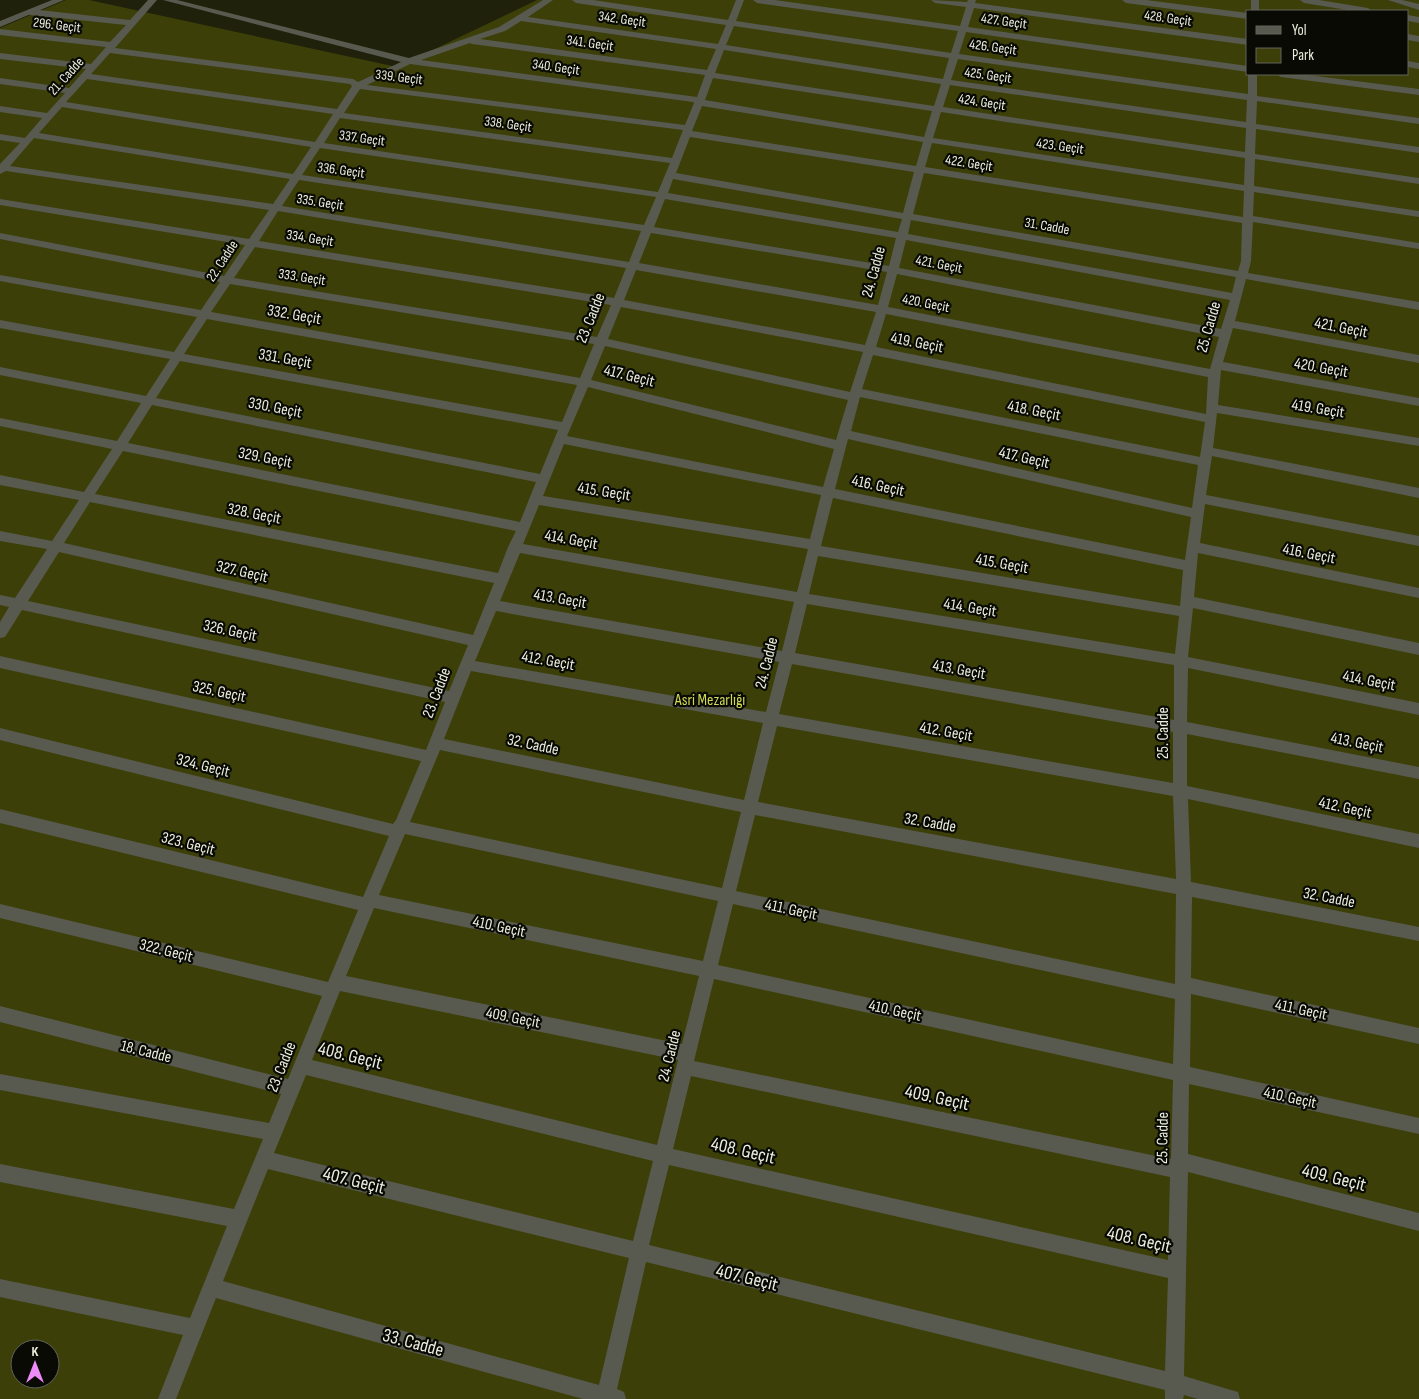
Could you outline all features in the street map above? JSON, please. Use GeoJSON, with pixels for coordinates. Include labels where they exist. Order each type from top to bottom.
{"type":"FeatureCollection","features":[{"type":"Feature","properties":{"kind":"street"},"geometry":{"type":"LineString","coordinates":[[0,24],[60,0]]}},
{"type":"Feature","properties":{"kind":"street","name":"21. Cadde"},"geometry":{"type":"LineString","coordinates":[[1,169],[153,0]]}},
{"type":"Feature","properties":{"kind":"street","name":"340. Geçit"},"geometry":{"type":"LineString","coordinates":[[167,0],[409,61],[699,101]]}},
{"type":"Feature","properties":{"kind":"street","name":"22. Cadde"},"geometry":{"type":"LineString","coordinates":[[0,633],[122,446],[203,316],[357,86],[409,61],[502,29],[549,0]]}},
{"type":"Feature","properties":{"kind":"street","name":"426. Geçit"},"geometry":{"type":"LineString","coordinates":[[576,0],[954,56],[1252,96],[1419,121]]}},
{"type":"Feature","properties":{"kind":"street","name":"23. Cadde"},"geometry":{"type":"LineString","coordinates":[[167,1399],[210,1287],[436,743],[522,527],[670,175],[740,0]]}},
{"type":"Feature","properties":{"kind":"street","name":"427. Geçit"},"geometry":{"type":"LineString","coordinates":[[757,0],[1246,69]]}},
{"type":"Feature","properties":{"kind":"street","name":"428. Geçit"},"geometry":{"type":"LineString","coordinates":[[935,0],[971,3],[1246,42]]}},
{"type":"Feature","properties":{"kind":"street"},"geometry":{"type":"LineString","coordinates":[[1126,0],[1246,16]]}},
{"type":"Feature","properties":{"kind":"street"},"geometry":{"type":"LineString","coordinates":[[1304,0],[1362,10]]}},
{"type":"Feature","properties":{"kind":"street"},"geometry":{"type":"LineString","coordinates":[[1392,0],[1419,7]]}},
{"type":"Feature","properties":{"kind":"street","name":"24. Cadde"},"geometry":{"type":"LineString","coordinates":[[609,1398],[663,1154],[688,1060],[748,807],[828,492],[855,395],[882,310],[928,140],[971,3]]}},
{"type":"Feature","properties":{"kind":"street"},"geometry":{"type":"LineString","coordinates":[[30,12],[131,23]]}},
{"type":"Feature","properties":{"kind":"street","name":"342. Geçit"},"geometry":{"type":"LineString","coordinates":[[520,18],[721,47]]}},
{"type":"Feature","properties":{"kind":"street","name":"296. Geçit"},"geometry":{"type":"LineString","coordinates":[[0,32],[109,48]]}},
{"type":"Feature","properties":{"kind":"street","name":"341. Geçit"},"geometry":{"type":"LineString","coordinates":[[466,40],[710,74]]}},
{"type":"Feature","properties":{"kind":"street","name":"425. Geçit"},"geometry":{"type":"LineString","coordinates":[[721,47],[946,82],[1419,150]]}},
{"type":"Feature","properties":{"kind":"street","name":"339. Geçit"},"geometry":{"type":"LineString","coordinates":[[109,48],[353,82],[357,86],[687,130]]}},
{"type":"Feature","properties":{"kind":"street"},"geometry":{"type":"LineString","coordinates":[[0,56],[92,67]]}},
{"type":"Feature","properties":{"kind":"street","name":"424. Geçit"},"geometry":{"type":"LineString","coordinates":[[710,74],[1419,181]]}},
{"type":"Feature","properties":{"kind":"street","name":"25. Cadde"},"geometry":{"type":"LineString","coordinates":[[1175,1391],[1184,888],[1180,791],[1180,661],[1215,370],[1246,261],[1253,75]]}},
{"type":"Feature","properties":{"kind":"street"},"geometry":{"type":"LineString","coordinates":[[1289,75],[1419,92]]}},
{"type":"Feature","properties":{"kind":"street","name":"338. Geçit"},"geometry":{"type":"LineString","coordinates":[[84,76],[675,161]]}},
{"type":"Feature","properties":{"kind":"street"},"geometry":{"type":"LineString","coordinates":[[0,81],[71,91]]}},
{"type":"Feature","properties":{"kind":"street","name":"423. Geçit"},"geometry":{"type":"LineString","coordinates":[[699,101],[928,140],[1419,214]]}},
{"type":"Feature","properties":{"kind":"street","name":"337. Geçit"},"geometry":{"type":"LineString","coordinates":[[59,104],[317,145],[661,195],[901,236],[1236,297]]}},
{"type":"Feature","properties":{"kind":"street"},"geometry":{"type":"LineString","coordinates":[[0,109],[49,116]]}},
{"type":"Feature","properties":{"kind":"street","name":"422. Geçit"},"geometry":{"type":"LineString","coordinates":[[687,130],[921,169],[1419,246]]}},
{"type":"Feature","properties":{"kind":"street","name":"336. Geçit"},"geometry":{"type":"LineString","coordinates":[[0,137],[30,138],[646,229]]}},
{"type":"Feature","properties":{"kind":"street","name":"335. Geçit"},"geometry":{"type":"LineString","coordinates":[[1,169],[275,208],[631,266]]}},
{"type":"Feature","properties":{"kind":"street","name":"31. Cadde"},"geometry":{"type":"LineString","coordinates":[[670,175],[908,215],[1419,306]]}},
{"type":"Feature","properties":{"kind":"street","name":"334. Geçit"},"geometry":{"type":"LineString","coordinates":[[0,202],[616,302]]}},
{"type":"Feature","properties":{"kind":"street","name":"421. Geçit"},"geometry":{"type":"LineString","coordinates":[[646,229],[1419,359]]}},
{"type":"Feature","properties":{"kind":"street","name":"333. Geçit"},"geometry":{"type":"LineString","coordinates":[[0,236],[228,280],[600,341]]}},
{"type":"Feature","properties":{"kind":"street","name":"420. Geçit"},"geometry":{"type":"LineString","coordinates":[[631,266],[1215,370],[1419,402]]}},
{"type":"Feature","properties":{"kind":"street","name":"332. Geçit"},"geometry":{"type":"LineString","coordinates":[[0,278],[203,316],[583,382]]}},
{"type":"Feature","properties":{"kind":"street","name":"419. Geçit"},"geometry":{"type":"LineString","coordinates":[[616,302],[1211,413],[1419,442]]}},
{"type":"Feature","properties":{"kind":"street","name":"331. Geçit"},"geometry":{"type":"LineString","coordinates":[[0,324],[177,356],[561,433]]}},
{"type":"Feature","properties":{"kind":"street","name":"418. Geçit"},"geometry":{"type":"LineString","coordinates":[[600,341],[855,395],[1419,493]]}},
{"type":"Feature","properties":{"kind":"street","name":"417. Geçit"},"geometry":{"type":"LineString","coordinates":[[583,382],[842,440],[1197,514]]}},
{"type":"Feature","properties":{"kind":"street","name":"329. Geçit"},"geometry":{"type":"LineString","coordinates":[[0,422],[522,527]]}},
{"type":"Feature","properties":{"kind":"street","name":"416. Geçit"},"geometry":{"type":"LineString","coordinates":[[561,433],[828,492],[1190,566]]}},
{"type":"Feature","properties":{"kind":"street","name":"328. Geçit"},"geometry":{"type":"LineString","coordinates":[[0,480],[501,579]]}},
{"type":"Feature","properties":{"kind":"street"},"geometry":{"type":"LineString","coordinates":[[1200,498],[1419,541]]}},
{"type":"Feature","properties":{"kind":"street","name":"415. Geçit"},"geometry":{"type":"LineString","coordinates":[[534,499],[814,548],[1185,607],[1419,649]]}},
{"type":"Feature","properties":{"kind":"street","name":"327. Geçit"},"geometry":{"type":"LineString","coordinates":[[0,536],[55,546],[476,641]]}},
{"type":"Feature","properties":{"kind":"street","name":"414. Geçit"},"geometry":{"type":"LineString","coordinates":[[514,547],[802,598],[1180,661],[1419,709]]}},
{"type":"Feature","properties":{"kind":"street","name":"416. Geçit"},"geometry":{"type":"LineString","coordinates":[[1193,547],[1419,593]]}},
{"type":"Feature","properties":{"kind":"street","name":"326. Geçit"},"geometry":{"type":"LineString","coordinates":[[0,600],[453,698]]}},
{"type":"Feature","properties":{"kind":"street","name":"413. Geçit"},"geometry":{"type":"LineString","coordinates":[[491,604],[1180,727],[1419,772]]}},
{"type":"Feature","properties":{"kind":"street","name":"325. Geçit"},"geometry":{"type":"LineString","coordinates":[[0,662],[430,757]]}},
{"type":"Feature","properties":{"kind":"street","name":"412. Geçit"},"geometry":{"type":"LineString","coordinates":[[466,665],[1180,791],[1419,841]]}},
{"type":"Feature","properties":{"kind":"street","name":"324. Geçit"},"geometry":{"type":"LineString","coordinates":[[0,734],[399,829]]}},
{"type":"Feature","properties":{"kind":"street","name":"32. Cadde"},"geometry":{"type":"LineString","coordinates":[[436,743],[748,807],[1419,934]]}},
{"type":"Feature","properties":{"kind":"street","name":"323. Geçit"},"geometry":{"type":"LineString","coordinates":[[0,816],[369,903]]}},
{"type":"Feature","properties":{"kind":"street","name":"411. Geçit"},"geometry":{"type":"LineString","coordinates":[[399,829],[1419,1036]]}},
{"type":"Feature","properties":{"kind":"street","name":"410. Geçit"},"geometry":{"type":"LineString","coordinates":[[369,903],[708,970],[1419,1126]]}},
{"type":"Feature","properties":{"kind":"street","name":"322. Geçit"},"geometry":{"type":"LineString","coordinates":[[0,911],[334,986]]}},
{"type":"Feature","properties":{"kind":"street","name":"409. Geçit"},"geometry":{"type":"LineString","coordinates":[[334,986],[1180,1165],[1419,1222]]}},
{"type":"Feature","properties":{"kind":"street","name":"18. Cadde"},"geometry":{"type":"LineString","coordinates":[[0,1014],[293,1089]]}},
{"type":"Feature","properties":{"kind":"street","name":"408. Geçit"},"geometry":{"type":"LineString","coordinates":[[302,1066],[663,1154],[1178,1271]]}},
{"type":"Feature","properties":{"kind":"street"},"geometry":{"type":"LineString","coordinates":[[0,1082],[274,1133]]}},
{"type":"Feature","properties":{"kind":"street","name":"407. Geçit"},"geometry":{"type":"LineString","coordinates":[[264,1159],[640,1251],[1175,1391],[1231,1399]]}},
{"type":"Feature","properties":{"kind":"street"},"geometry":{"type":"LineString","coordinates":[[0,1173],[239,1219]]}},
{"type":"Feature","properties":{"kind":"street","name":"33. Cadde"},"geometry":{"type":"LineString","coordinates":[[210,1287],[609,1398]]}},
{"type":"Feature","properties":{"kind":"street"},"geometry":{"type":"LineString","coordinates":[[0,1288],[195,1328]]}},
{"type":"Feature","properties":{"kind":"lane","name":"330. Geçit"},"geometry":{"type":"LineString","coordinates":[[0,371],[150,399],[543,479]]}},
{"type":"Feature","properties":{"kind":"green space","name":"Asri Mezarlığı"},"geometry":{"type":"Polygon","coordinates":[[[66,0],[89,0],[397,67],[537,0],[1419,0],[1419,1399],[0,1399],[0,28],[66,0]]]}}]}
